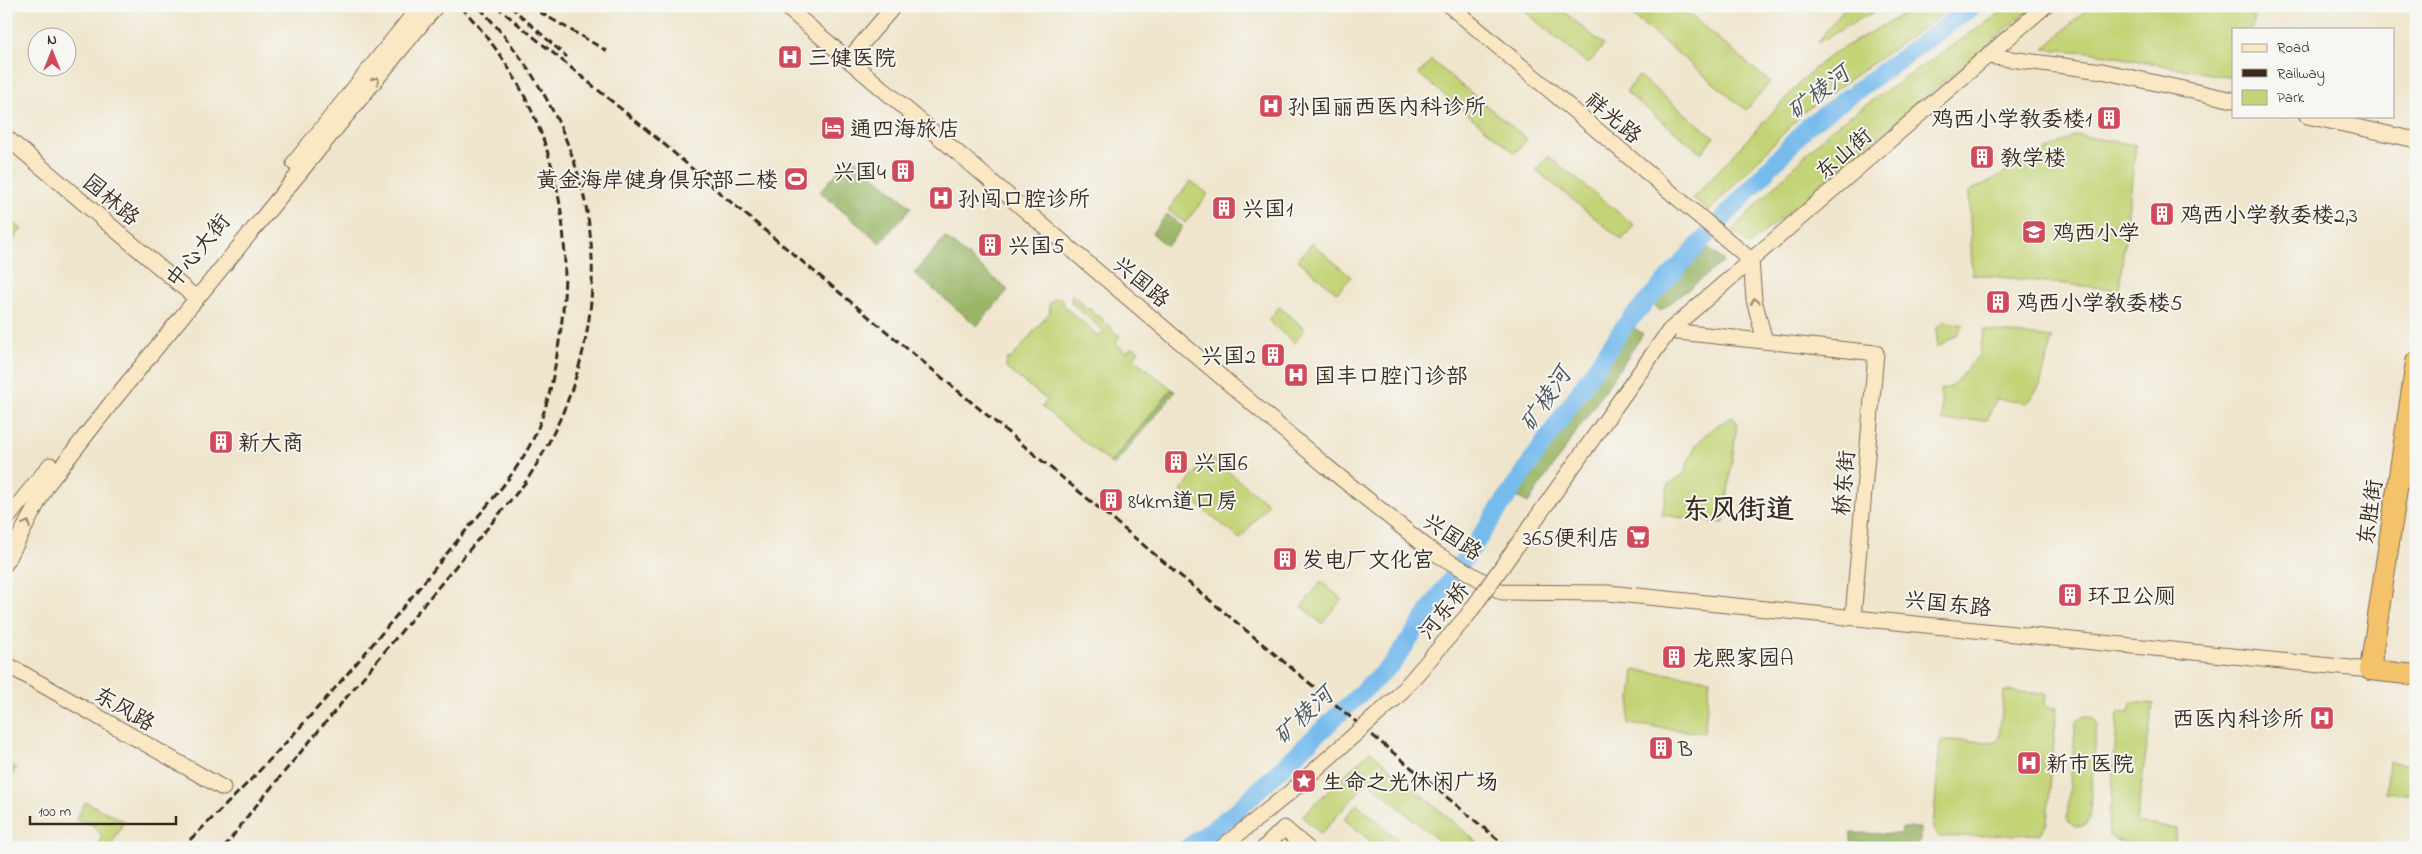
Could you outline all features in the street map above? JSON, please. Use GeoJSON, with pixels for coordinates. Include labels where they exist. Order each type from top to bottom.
{"type":"FeatureCollection","features":[{"type":"Feature","properties":{"kind":"highway","name":"东胜街"},"geometry":{"type":"LineString","coordinates":[[2370,670],[2416,362]]}},
{"type":"Feature","properties":{"kind":"highway","name":"兴国东路"},"geometry":{"type":"LineString","coordinates":[[2370,670],[2416,675]]}},
{"type":"Feature","properties":{"kind":"main road","name":"中心大街"},"geometry":{"type":"LineString","coordinates":[[6,520],[420,6]]}},
{"type":"Feature","properties":{"kind":"main road","name":"中心大街"},"geometry":{"type":"LineString","coordinates":[[6,563],[47,486],[112,402],[436,6]]}},
{"type":"Feature","properties":{"kind":"main road","name":"兴国路"},"geometry":{"type":"LineString","coordinates":[[785,6],[1313,455],[1433,552],[1479,579]]}},
{"type":"Feature","properties":{"kind":"main road"},"geometry":{"type":"LineString","coordinates":[[848,60],[894,6]]}},
{"type":"Feature","properties":{"kind":"main road","name":"祥光路"},"geometry":{"type":"LineString","coordinates":[[1450,6],[1751,260]]}},
{"type":"Feature","properties":{"kind":"main road","name":"东山街"},"geometry":{"type":"LineString","coordinates":[[1669,332],[2045,6]]}},
{"type":"Feature","properties":{"kind":"main road"},"geometry":{"type":"LineString","coordinates":[[1988,56],[2102,71],[2232,100]]}},
{"type":"Feature","properties":{"kind":"main road"},"geometry":{"type":"LineString","coordinates":[[2316,118],[2416,140]]}},
{"type":"Feature","properties":{"kind":"main road","name":"园林路"},"geometry":{"type":"LineString","coordinates":[[6,137],[190,293]]}},
{"type":"Feature","properties":{"kind":"main road"},"geometry":{"type":"LineString","coordinates":[[1669,332],[1765,341],[1754,300],[1751,260]]}},
{"type":"Feature","properties":{"kind":"main road","name":"河东桥"},"geometry":{"type":"LineString","coordinates":[[1221,848],[1289,793],[1396,698],[1460,624],[1669,332]]}},
{"type":"Feature","properties":{"kind":"main road","name":"桥东街"},"geometry":{"type":"LineString","coordinates":[[1765,341],[1876,353],[1853,617]]}},
{"type":"Feature","properties":{"kind":"main road","name":"兴国东路"},"geometry":{"type":"LineString","coordinates":[[1479,579],[1506,593],[1529,591],[1608,593],[2370,670]]}},
{"type":"Feature","properties":{"kind":"main road","name":"东风路"},"geometry":{"type":"LineString","coordinates":[[6,664],[223,788]]}},
{"type":"Feature","properties":{"kind":"main road"},"geometry":{"type":"LineString","coordinates":[[1264,848],[1284,828],[1307,848]]}},
{"type":"Feature","properties":{"kind":"green space"},"geometry":{"type":"Polygon","coordinates":[[[1518,6],[1557,6],[1604,45],[1588,64],[1518,6]]]}},
{"type":"Feature","properties":{"kind":"green space"},"geometry":{"type":"Polygon","coordinates":[[[1633,6],[1679,6],[1770,82],[1746,110],[1628,12],[1633,6]]]}},
{"type":"Feature","properties":{"kind":"green space"},"geometry":{"type":"Polygon","coordinates":[[[1846,6],[1884,6],[1817,43],[1846,6]]]}},
{"type":"Feature","properties":{"kind":"green space"},"geometry":{"type":"Polygon","coordinates":[[[1918,6],[1954,6],[1805,111],[1709,211],[1693,198],[1808,74],[1832,54],[1918,6]]]}},
{"type":"Feature","properties":{"kind":"green space"},"geometry":{"type":"Polygon","coordinates":[[[2010,6],[2034,6],[1749,245],[1732,230],[1831,129],[2010,6]]]}},
{"type":"Feature","properties":{"kind":"green space"},"geometry":{"type":"Polygon","coordinates":[[[2090,6],[2257,6],[2252,28],[2232,28],[2232,78],[2090,52],[2044,49],[2090,6]]]}},
{"type":"Feature","properties":{"kind":"green space"},"geometry":{"type":"Polygon","coordinates":[[[1431,60],[1527,139],[1515,153],[1419,74],[1431,60]]]}},
{"type":"Feature","properties":{"kind":"green space"},"geometry":{"type":"Polygon","coordinates":[[[1639,76],[1714,137],[1701,153],[1626,92],[1639,76]]]}},
{"type":"Feature","properties":{"kind":"green space","name":"鸡西小学"},"geometry":{"type":"Polygon","coordinates":[[[2075,135],[2136,145],[2119,290],[1972,274],[1969,192],[2075,135]]]}},
{"type":"Feature","properties":{"kind":"green space"},"geometry":{"type":"Polygon","coordinates":[[[851,156],[911,207],[880,243],[820,192],[851,156]]]}},
{"type":"Feature","properties":{"kind":"green space"},"geometry":{"type":"Polygon","coordinates":[[[1548,156],[1634,225],[1622,240],[1536,170],[1548,156]]]}},
{"type":"Feature","properties":{"kind":"green space"},"geometry":{"type":"Polygon","coordinates":[[[1191,181],[1208,194],[1185,223],[1168,210],[1191,181]]]}},
{"type":"Feature","properties":{"kind":"green space"},"geometry":{"type":"Polygon","coordinates":[[[1167,214],[1183,227],[1167,246],[1152,233],[1167,214]]]}},
{"type":"Feature","properties":{"kind":"green space"},"geometry":{"type":"Polygon","coordinates":[[[6,217],[22,229],[6,248],[6,217]]]}},
{"type":"Feature","properties":{"kind":"green space"},"geometry":{"type":"Polygon","coordinates":[[[945,237],[1008,290],[977,326],[914,273],[945,237]]]}},
{"type":"Feature","properties":{"kind":"green space"},"geometry":{"type":"Polygon","coordinates":[[[1312,243],[1351,277],[1337,293],[1298,260],[1312,243]]]}},
{"type":"Feature","properties":{"kind":"green space"},"geometry":{"type":"Polygon","coordinates":[[[1708,248],[1724,261],[1660,311],[1654,305],[1708,248]]]}},
{"type":"Feature","properties":{"kind":"green space"},"geometry":{"type":"Polygon","coordinates":[[[1072,295],[1082,302],[1085,309],[1091,309],[1095,315],[1101,317],[1104,324],[1109,325],[1120,336],[1115,343],[1126,352],[1133,347],[1139,351],[1134,357],[1135,360],[1172,389],[1110,463],[1042,407],[1047,400],[1006,368],[1007,359],[1012,358],[1050,312],[1049,304],[1055,298],[1061,298],[1065,307],[1099,337],[1104,331],[1071,302],[1072,295]]]}},
{"type":"Feature","properties":{"kind":"green space"},"geometry":{"type":"Polygon","coordinates":[[[1279,307],[1305,329],[1294,343],[1268,320],[1279,307]]]}},
{"type":"Feature","properties":{"kind":"green space"},"geometry":{"type":"Polygon","coordinates":[[[1944,321],[1963,325],[1957,335],[1937,347],[1937,328],[1944,321]]]}},
{"type":"Feature","properties":{"kind":"green space"},"geometry":{"type":"Polygon","coordinates":[[[1633,327],[1643,334],[1528,503],[1517,497],[1633,327]]]}},
{"type":"Feature","properties":{"kind":"green space"},"geometry":{"type":"Polygon","coordinates":[[[1984,330],[2052,338],[2040,386],[2027,403],[1996,399],[1987,420],[1943,421],[1940,390],[1951,387],[1979,355],[1984,330]]]}},
{"type":"Feature","properties":{"kind":"green space"},"geometry":{"type":"Polygon","coordinates":[[[1172,389],[1175,392],[1113,466],[1110,463],[1172,389]]]}},
{"type":"Feature","properties":{"kind":"green space"},"geometry":{"type":"Polygon","coordinates":[[[1733,417],[1737,423],[1724,523],[1662,515],[1668,485],[1685,473],[1696,446],[1715,427],[1733,417]]]}},
{"type":"Feature","properties":{"kind":"green space"},"geometry":{"type":"Polygon","coordinates":[[[1209,456],[1268,504],[1240,539],[1181,491],[1209,456]]]}},
{"type":"Feature","properties":{"kind":"green space"},"geometry":{"type":"Polygon","coordinates":[[[1321,582],[1342,599],[1322,624],[1302,606],[1321,582]]]}},
{"type":"Feature","properties":{"kind":"green space"},"geometry":{"type":"Polygon","coordinates":[[[1634,670],[1710,679],[1704,733],[1628,724],[1634,670]]]}},
{"type":"Feature","properties":{"kind":"green space"},"geometry":{"type":"Polygon","coordinates":[[[2004,691],[2046,694],[2045,707],[2057,708],[2047,823],[2040,834],[1939,837],[1933,828],[1940,742],[1946,740],[1997,742],[1999,739],[2004,691]]]}},
{"type":"Feature","properties":{"kind":"green space"},"geometry":{"type":"Polygon","coordinates":[[[2131,702],[2153,704],[2136,823],[2177,828],[2172,848],[2129,844],[2108,834],[2118,711],[2129,712],[2131,702]]]}},
{"type":"Feature","properties":{"kind":"green space"},"geometry":{"type":"Polygon","coordinates":[[[2087,716],[2097,723],[2089,819],[2085,825],[2077,826],[2072,824],[2067,818],[2076,722],[2079,718],[2087,716]]]}},
{"type":"Feature","properties":{"kind":"green space"},"geometry":{"type":"Polygon","coordinates":[[[1370,751],[1477,842],[1471,848],[1447,848],[1368,781],[1321,834],[1302,816],[1370,751]]]}},
{"type":"Feature","properties":{"kind":"green space"},"geometry":{"type":"Polygon","coordinates":[[[2389,762],[2416,765],[2416,795],[2386,792],[2389,762]]]}},
{"type":"Feature","properties":{"kind":"green space"},"geometry":{"type":"Polygon","coordinates":[[[6,763],[16,768],[6,786],[6,763]]]}},
{"type":"Feature","properties":{"kind":"green space"},"geometry":{"type":"Polygon","coordinates":[[[85,802],[124,821],[110,848],[99,848],[102,837],[97,829],[85,821],[76,820],[85,802]]]}},
{"type":"Feature","properties":{"kind":"green space"},"geometry":{"type":"Polygon","coordinates":[[[1357,804],[1408,848],[1379,848],[1344,819],[1357,804]]]}},
{"type":"Feature","properties":{"kind":"green space"},"geometry":{"type":"Polygon","coordinates":[[[1902,828],[1920,828],[1920,840],[1914,848],[1869,848],[1869,843],[1850,842],[1851,833],[1901,834],[1902,828]]]}},
{"type":"Feature","properties":{"kind":"waterway","name":"矿棱河"},"geometry":{"type":"LineString","coordinates":[[1187,848],[1233,814],[1394,662],[1625,325],[1808,126],[1973,6]]}},
{"type":"Feature","properties":{"kind":"railway"},"geometry":{"type":"LineString","coordinates":[[181,848],[287,742],[385,629],[505,483],[525,454],[543,415],[555,367],[564,295],[564,249],[560,205],[550,162],[536,120],[516,80],[491,42],[460,6]]}},
{"type":"Feature","properties":{"kind":"railway"},"geometry":{"type":"LineString","coordinates":[[224,848],[250,813],[525,483],[559,422],[581,360],[591,298],[590,236],[578,175],[556,116],[522,60],[478,6]]}},
{"type":"Feature","properties":{"kind":"railway"},"geometry":{"type":"LineString","coordinates":[[496,6],[1508,848]]}},
{"type":"Feature","properties":{"kind":"railway"},"geometry":{"type":"LineString","coordinates":[[510,6],[567,57]]}},
{"type":"Feature","properties":{"kind":"railway"},"geometry":{"type":"LineString","coordinates":[[529,6],[607,51]]}},
{"type":"Feature","properties":{"kind":"railway"},"geometry":{"type":"LineString","coordinates":[[704,171],[727,187]]}},
{"type":"Feature","properties":{"kind":"place","name":"三健医院"},"geometry":{"type":"Point","coordinates":[790,57]}},
{"type":"Feature","properties":{"kind":"place","name":"孙国丽西医内科诊所"},"geometry":{"type":"Point","coordinates":[1271,106]}},
{"type":"Feature","properties":{"kind":"place","name":"鸡西小学教委楼1"},"geometry":{"type":"Point","coordinates":[2109,118]}},
{"type":"Feature","properties":{"kind":"place","name":"通四海旅店"},"geometry":{"type":"Point","coordinates":[833,128]}},
{"type":"Feature","properties":{"kind":"place","name":"教学楼"},"geometry":{"type":"Point","coordinates":[1982,157]}},
{"type":"Feature","properties":{"kind":"place","name":"兴国4"},"geometry":{"type":"Point","coordinates":[903,171]}},
{"type":"Feature","properties":{"kind":"place","name":"黄金海岸健身俱乐部二楼"},"geometry":{"type":"Point","coordinates":[796,179]}},
{"type":"Feature","properties":{"kind":"place","name":"孙闯口腔诊所"},"geometry":{"type":"Point","coordinates":[941,198]}},
{"type":"Feature","properties":{"kind":"place","name":"兴国1"},"geometry":{"type":"Point","coordinates":[1224,208]}},
{"type":"Feature","properties":{"kind":"place","name":"鸡西小学教委楼2,3"},"geometry":{"type":"Point","coordinates":[2162,214]}},
{"type":"Feature","properties":{"kind":"place","name":"鸡西小学"},"geometry":{"type":"Point","coordinates":[2034,232]}},
{"type":"Feature","properties":{"kind":"place","name":"兴国5"},"geometry":{"type":"Point","coordinates":[990,245]}},
{"type":"Feature","properties":{"kind":"place","name":"鸡西小学教委楼5"},"geometry":{"type":"Point","coordinates":[1998,302]}},
{"type":"Feature","properties":{"kind":"place","name":"兴国2"},"geometry":{"type":"Point","coordinates":[1273,355]}},
{"type":"Feature","properties":{"kind":"place","name":"国丰口腔门诊部"},"geometry":{"type":"Point","coordinates":[1296,375]}},
{"type":"Feature","properties":{"kind":"place","name":"新大商"},"geometry":{"type":"Point","coordinates":[221,442]}},
{"type":"Feature","properties":{"kind":"place","name":"兴国6"},"geometry":{"type":"Point","coordinates":[1176,462]}},
{"type":"Feature","properties":{"kind":"place","name":"84km道口房"},"geometry":{"type":"Point","coordinates":[1111,500]}},
{"type":"Feature","properties":{"kind":"place","name":"365便利店"},"geometry":{"type":"Point","coordinates":[1638,537]}},
{"type":"Feature","properties":{"kind":"place","name":"发电厂文化宫"},"geometry":{"type":"Point","coordinates":[1285,559]}},
{"type":"Feature","properties":{"kind":"place","name":"环卫公厕"},"geometry":{"type":"Point","coordinates":[2070,595]}},
{"type":"Feature","properties":{"kind":"place","name":"龙熙家园A"},"geometry":{"type":"Point","coordinates":[1674,657]}},
{"type":"Feature","properties":{"kind":"place","name":"西医内科诊所"},"geometry":{"type":"Point","coordinates":[2322,718]}},
{"type":"Feature","properties":{"kind":"place","name":"B"},"geometry":{"type":"Point","coordinates":[1661,748]}},
{"type":"Feature","properties":{"kind":"place","name":"新市医院"},"geometry":{"type":"Point","coordinates":[2029,763]}},
{"type":"Feature","properties":{"kind":"place","name":"生命之光休闲广场"},"geometry":{"type":"Point","coordinates":[1304,781]}},
{"type":"Feature","properties":{"kind":"district","name":"东风街道"},"geometry":{"type":"Point","coordinates":[1738,508]}}]}
